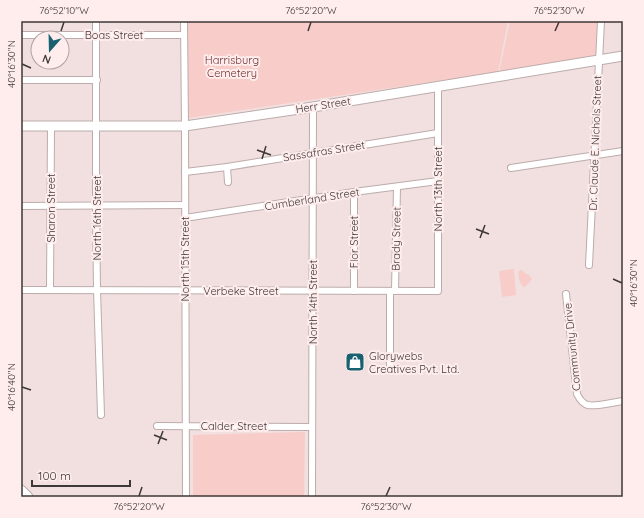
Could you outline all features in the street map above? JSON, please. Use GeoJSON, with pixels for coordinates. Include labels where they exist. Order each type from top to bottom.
{"type":"FeatureCollection","features":[{"type":"Feature","properties":{"kind":"main road","name":"Herr Street"},"geometry":{"type":"LineString","coordinates":[[21,126],[185,126],[313,108],[623,56]]}},
{"type":"Feature","properties":{"kind":"main road"},"geometry":{"type":"LineString","coordinates":[[21,490],[28,497]]}},
{"type":"Feature","properties":{"kind":"street","name":"North 16th Street"},"geometry":{"type":"LineString","coordinates":[[96,21],[97,290],[101,415]]}},
{"type":"Feature","properties":{"kind":"street","name":"North 15th Street"},"geometry":{"type":"LineString","coordinates":[[184,21],[186,497]]}},
{"type":"Feature","properties":{"kind":"street","name":"Dr. Claude E. Nichols Street"},"geometry":{"type":"LineString","coordinates":[[590,265],[601,21]]}},
{"type":"Feature","properties":{"kind":"street","name":"Boas Street"},"geometry":{"type":"LineString","coordinates":[[21,35],[184,35]]}},
{"type":"Feature","properties":{"kind":"street"},"geometry":{"type":"LineString","coordinates":[[21,80],[97,80]]}},
{"type":"Feature","properties":{"kind":"street","name":"North 13th Street"},"geometry":{"type":"LineString","coordinates":[[438,87],[438,291]]}},
{"type":"Feature","properties":{"kind":"street","name":"North 14th Street"},"geometry":{"type":"LineString","coordinates":[[312,497],[313,108]]}},
{"type":"Feature","properties":{"kind":"street","name":"Sharon Street"},"geometry":{"type":"LineString","coordinates":[[50,290],[51,126]]}},
{"type":"Feature","properties":{"kind":"street","name":"Sassafras Street"},"geometry":{"type":"LineString","coordinates":[[185,172],[227,167],[438,133]]}},
{"type":"Feature","properties":{"kind":"street"},"geometry":{"type":"LineString","coordinates":[[511,168],[623,151]]}},
{"type":"Feature","properties":{"kind":"street"},"geometry":{"type":"LineString","coordinates":[[227,167],[228,182]]}},
{"type":"Feature","properties":{"kind":"street","name":"Cumberland Street"},"geometry":{"type":"LineString","coordinates":[[185,218],[354,192],[438,181]]}},
{"type":"Feature","properties":{"kind":"street","name":"Brady Street"},"geometry":{"type":"LineString","coordinates":[[390,371],[397,187]]}},
{"type":"Feature","properties":{"kind":"street","name":"Flor Street"},"geometry":{"type":"LineString","coordinates":[[354,192],[354,291]]}},
{"type":"Feature","properties":{"kind":"street"},"geometry":{"type":"LineString","coordinates":[[21,206],[185,205]]}},
{"type":"Feature","properties":{"kind":"street","name":"Verbeke Street"},"geometry":{"type":"LineString","coordinates":[[21,290],[438,291]]}},
{"type":"Feature","properties":{"kind":"street","name":"Community Drive"},"geometry":{"type":"LineString","coordinates":[[566,294],[577,394],[580,400],[587,405],[599,405],[623,401]]}},
{"type":"Feature","properties":{"kind":"street","name":"Calder Street"},"geometry":{"type":"LineString","coordinates":[[157,426],[312,427]]}},
{"type":"Feature","properties":{"kind":"green space","name":"Harrisburg Cemetery"},"geometry":{"type":"Polygon","coordinates":[[[187,21],[508,21],[498,72],[189,118],[186,47],[187,21]]]}},
{"type":"Feature","properties":{"kind":"green space"},"geometry":{"type":"Polygon","coordinates":[[[510,21],[599,21],[596,55],[499,73],[510,21]]]}},
{"type":"Feature","properties":{"kind":"green space"},"geometry":{"type":"Polygon","coordinates":[[[514,269],[516,295],[502,297],[499,271],[514,269]]]}},
{"type":"Feature","properties":{"kind":"green space"},"geometry":{"type":"Polygon","coordinates":[[[521,270],[532,279],[525,287],[523,287],[520,281],[518,273],[521,270]]]}},
{"type":"Feature","properties":{"kind":"green space"},"geometry":{"type":"Polygon","coordinates":[[[305,432],[304,497],[193,497],[193,435],[305,432]]]}},
{"type":"Feature","properties":{"kind":"place","name":"Glorywebs Creatives Pvt. Ltd."},"geometry":{"type":"Point","coordinates":[355,362]}}]}
